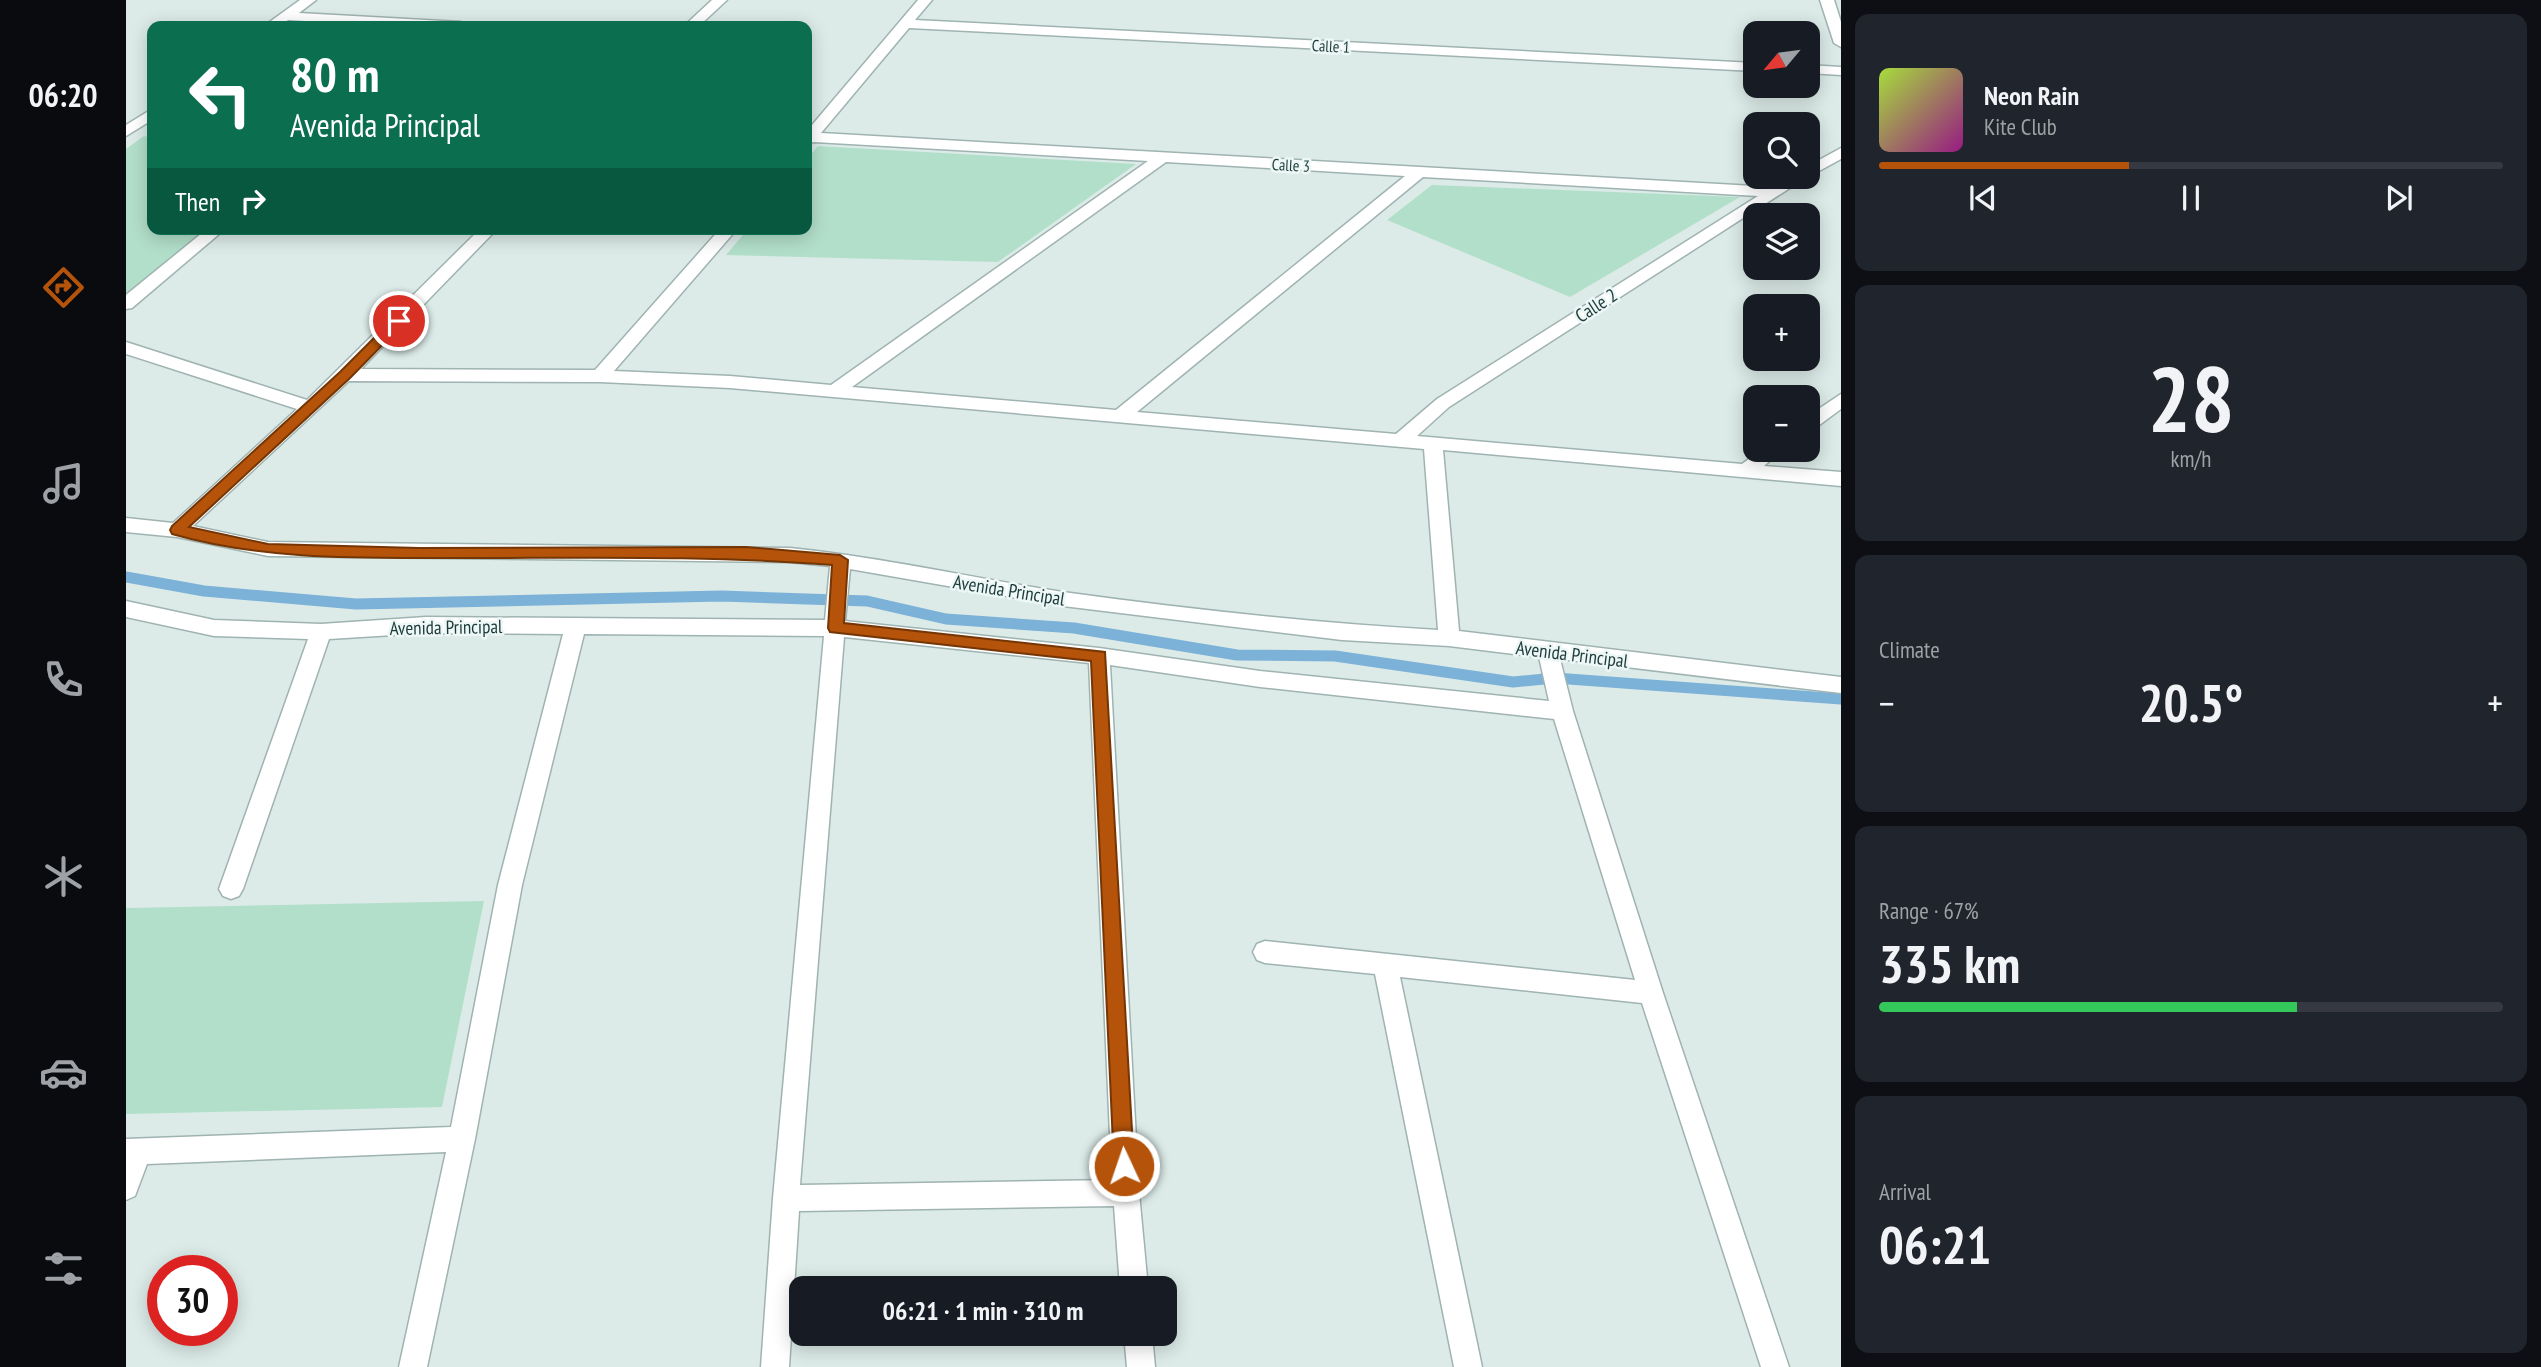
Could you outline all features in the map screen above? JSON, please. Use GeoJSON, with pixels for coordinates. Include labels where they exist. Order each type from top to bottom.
{"type":"FeatureCollection","features":[{"type":"Feature","properties":{"kind":"street"},"geometry":{"type":"LineString","coordinates":[[278,21],[309,0]]}},
{"type":"Feature","properties":{"kind":"street"},"geometry":{"type":"LineString","coordinates":[[697,21],[720,0]]}},
{"type":"Feature","properties":{"kind":"street"},"geometry":{"type":"LineString","coordinates":[[812,134],[925,0]]}},
{"type":"Feature","properties":{"kind":"street"},"geometry":{"type":"LineString","coordinates":[[1827,0],[1841,43]]}},
{"type":"Feature","properties":{"kind":"street"},"geometry":{"type":"LineString","coordinates":[[284,16],[372,21]]}},
{"type":"Feature","properties":{"kind":"street","name":"Calle 1"},"geometry":{"type":"LineString","coordinates":[[906,24],[1743,65]]}},
{"type":"Feature","properties":{"kind":"street"},"geometry":{"type":"LineString","coordinates":[[1820,70],[1841,71]]}},
{"type":"Feature","properties":{"kind":"street"},"geometry":{"type":"LineString","coordinates":[[126,132],[147,117]]}},
{"type":"Feature","properties":{"kind":"street","name":"Calle 3"},"geometry":{"type":"LineString","coordinates":[[812,139],[1772,192]]}},
{"type":"Feature","properties":{"kind":"street"},"geometry":{"type":"LineString","coordinates":[[1820,165],[1841,153]]}},
{"type":"Feature","properties":{"kind":"street"},"geometry":{"type":"LineString","coordinates":[[833,393],[1163,157]]}},
{"type":"Feature","properties":{"kind":"street"},"geometry":{"type":"LineString","coordinates":[[1119,417],[1419,172]]}},
{"type":"Feature","properties":{"kind":"street","name":"Calle 2"},"geometry":{"type":"LineString","coordinates":[[1399,441],[1443,403],[1777,189]]}},
{"type":"Feature","properties":{"kind":"street"},"geometry":{"type":"LineString","coordinates":[[126,304],[210,235]]}},
{"type":"Feature","properties":{"kind":"street"},"geometry":{"type":"LineString","coordinates":[[177,530],[345,375],[483,235]]}},
{"type":"Feature","properties":{"kind":"street"},"geometry":{"type":"LineString","coordinates":[[600,376],[724,235]]}},
{"type":"Feature","properties":{"kind":"street"},"geometry":{"type":"LineString","coordinates":[[126,348],[310,407]]}},
{"type":"Feature","properties":{"kind":"street"},"geometry":{"type":"LineString","coordinates":[[345,375],[600,376],[730,382],[1841,479]]}},
{"type":"Feature","properties":{"kind":"street"},"geometry":{"type":"LineString","coordinates":[[1820,416],[1841,400]]}},
{"type":"Feature","properties":{"kind":"street"},"geometry":{"type":"LineString","coordinates":[[1433,444],[1449,638]]}},
{"type":"Feature","properties":{"kind":"street"},"geometry":{"type":"LineString","coordinates":[[1745,471],[1757,462]]}},
{"type":"Feature","properties":{"kind":"street","name":"Avenida Principal"},"geometry":{"type":"LineString","coordinates":[[126,525],[177,530],[268,549],[419,553],[746,553],[840,560],[1049,597],[1200,616],[1342,632],[1449,638],[1841,685]]}},
{"type":"Feature","properties":{"kind":"street"},"geometry":{"type":"LineString","coordinates":[[775,1367],[786,1198],[840,560]]}},
{"type":"Feature","properties":{"kind":"street","name":"Avenida Principal"},"geometry":{"type":"LineString","coordinates":[[126,609],[214,628],[321,632],[426,625],[575,627],[836,619],[1260,679],[1562,711]]}},
{"type":"Feature","properties":{"kind":"street"},"geometry":{"type":"LineString","coordinates":[[413,1367],[462,1139],[510,885],[575,627]]}},
{"type":"Feature","properties":{"kind":"street"},"geometry":{"type":"LineString","coordinates":[[231,889],[321,632]]}},
{"type":"Feature","properties":{"kind":"street"},"geometry":{"type":"LineString","coordinates":[[1548,651],[1562,711],[1651,993],[1775,1367]]}},
{"type":"Feature","properties":{"kind":"street"},"geometry":{"type":"LineString","coordinates":[[1099,656],[1126,1193],[1133,1276]]}},
{"type":"Feature","properties":{"kind":"street"},"geometry":{"type":"LineString","coordinates":[[1265,952],[1651,993]]}},
{"type":"Feature","properties":{"kind":"street"},"geometry":{"type":"LineString","coordinates":[[1385,965],[1468,1367]]}},
{"type":"Feature","properties":{"kind":"street"},"geometry":{"type":"LineString","coordinates":[[126,1187],[132,1152],[462,1139]]}},
{"type":"Feature","properties":{"kind":"street"},"geometry":{"type":"LineString","coordinates":[[786,1198],[1126,1193]]}},
{"type":"Feature","properties":{"kind":"street"},"geometry":{"type":"LineString","coordinates":[[1139,1346],[1141,1367]]}},
{"type":"Feature","properties":{"kind":"green space"},"geometry":{"type":"Polygon","coordinates":[[[144,136],[147,137],[147,235],[199,235],[126,294],[126,149],[144,136]]]}},
{"type":"Feature","properties":{"kind":"green space"},"geometry":{"type":"Polygon","coordinates":[[[818,146],[1136,164],[998,262],[726,255],[743,235],[812,235],[812,153],[818,146]]]}},
{"type":"Feature","properties":{"kind":"green space"},"geometry":{"type":"Polygon","coordinates":[[[1432,185],[1740,197],[1570,297],[1387,220],[1432,185]]]}},
{"type":"Feature","properties":{"kind":"green space"},"geometry":{"type":"Polygon","coordinates":[[[484,901],[442,1107],[126,1114],[126,908],[484,901]]]}},
{"type":"Feature","properties":{"kind":"waterway"},"geometry":{"type":"LineString","coordinates":[[126,577],[204,591],[356,604],[722,596],[867,601],[946,619],[1074,628],[1237,655],[1335,656],[1513,682],[1555,678],[1841,699]]}},
{"type":"Feature","properties":{"kind":"route"},"geometry":{"type":"LineString","coordinates":[[399,321],[345,375],[177,530],[268,549],[419,553],[746,553],[840,560],[836,628],[1099,656],[1124,1166]]}}]}
